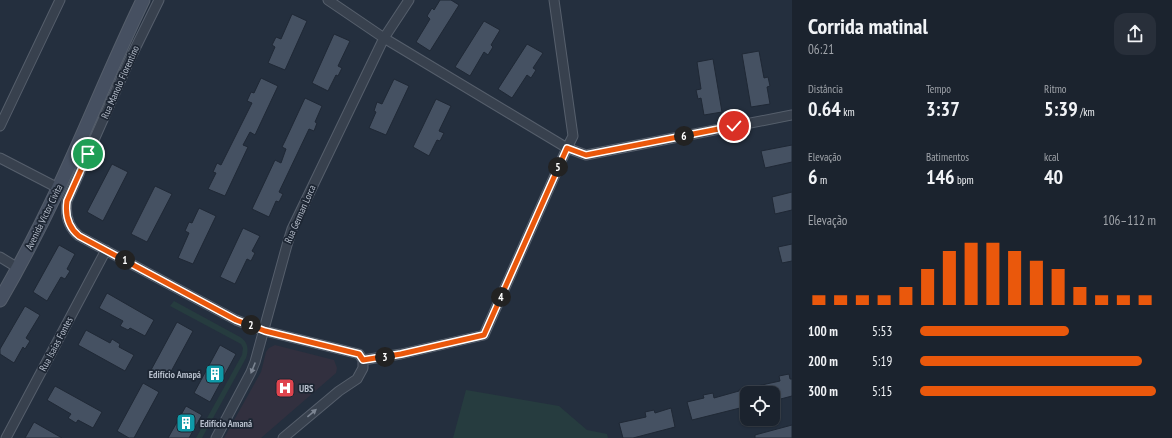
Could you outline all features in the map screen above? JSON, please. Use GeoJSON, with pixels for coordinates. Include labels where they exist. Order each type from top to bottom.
{"type":"FeatureCollection","features":[{"type":"Feature","properties":{"kind":"main road","name":"Avenida Victor Civita"},"geometry":{"type":"LineString","coordinates":[[0,300],[18,268],[58,188],[143,0]]}},
{"type":"Feature","properties":{"kind":"street"},"geometry":{"type":"LineString","coordinates":[[0,126],[60,0]]}},
{"type":"Feature","properties":{"kind":"street","name":"Rua Manolo Florentino"},"geometry":{"type":"LineString","coordinates":[[159,0],[129,61],[67,201],[67,218],[72,230],[79,236],[236,320],[265,331],[359,354],[363,360]]}},
{"type":"Feature","properties":{"kind":"street"},"geometry":{"type":"LineString","coordinates":[[328,0],[384,38],[567,148],[586,155],[792,114]]}},
{"type":"Feature","properties":{"kind":"street","name":"Rua German Lorca"},"geometry":{"type":"LineString","coordinates":[[216,438],[251,372],[265,331],[286,245],[292,230],[384,38],[409,0]]}},
{"type":"Feature","properties":{"kind":"street"},"geometry":{"type":"LineString","coordinates":[[283,438],[338,391],[357,379],[363,368],[363,360],[401,354],[484,335],[573,136],[554,0]]}},
{"type":"Feature","properties":{"kind":"street"},"geometry":{"type":"LineString","coordinates":[[0,158],[58,188]]}},
{"type":"Feature","properties":{"kind":"street","name":"Rua Isaias Fontes"},"geometry":{"type":"LineString","coordinates":[[6,438],[106,250]]}},
{"type":"Feature","properties":{"kind":"street"},"geometry":{"type":"LineString","coordinates":[[0,257],[18,268]]}},
{"type":"Feature","properties":{"kind":"shaded area","name":"UBS"},"geometry":{"type":"Polygon","coordinates":[[[275,345],[334,360],[337,368],[336,373],[261,438],[224,438],[261,372],[266,352],[269,348],[275,345]]]}},
{"type":"Feature","properties":{"kind":"green space"},"geometry":{"type":"Polygon","coordinates":[[[174,301],[240,337],[245,341],[247,346],[246,358],[202,438],[196,438],[242,355],[243,348],[241,344],[170,306],[174,301]]]}},
{"type":"Feature","properties":{"kind":"green space"},"geometry":{"type":"Polygon","coordinates":[[[466,390],[559,406],[587,430],[607,434],[608,438],[453,438],[466,390]]]}},
{"type":"Feature","properties":{"kind":"building"},"geometry":{"type":"Polygon","coordinates":[[[440,0],[451,0],[459,5],[430,51],[416,42],[430,19],[427,16],[432,8],[434,10],[440,0]]]}},
{"type":"Feature","properties":{"kind":"building"},"geometry":{"type":"Polygon","coordinates":[[[292,14],[307,21],[285,70],[268,63],[275,47],[272,45],[276,37],[281,39],[292,14]]]}},
{"type":"Feature","properties":{"kind":"building"},"geometry":{"type":"Polygon","coordinates":[[[484,21],[500,30],[491,45],[493,47],[488,55],[484,52],[470,76],[455,67],[484,21]]]}},
{"type":"Feature","properties":{"kind":"building"},"geometry":{"type":"Polygon","coordinates":[[[334,34],[350,41],[338,66],[342,68],[338,76],[336,75],[328,91],[312,83],[334,34]]]}},
{"type":"Feature","properties":{"kind":"building"},"geometry":{"type":"Polygon","coordinates":[[[527,44],[543,53],[533,68],[536,70],[531,78],[527,75],[512,98],[498,89],[527,44]]]}},
{"type":"Feature","properties":{"kind":"building"},"geometry":{"type":"Polygon","coordinates":[[[759,51],[764,78],[768,77],[770,86],[767,87],[770,104],[751,107],[742,54],[759,51]]]}},
{"type":"Feature","properties":{"kind":"building"},"geometry":{"type":"Polygon","coordinates":[[[713,59],[722,112],[704,115],[701,98],[698,99],[696,90],[701,89],[697,62],[713,59]]]}},
{"type":"Feature","properties":{"kind":"building"},"geometry":{"type":"Polygon","coordinates":[[[261,78],[278,86],[255,135],[250,132],[243,145],[248,147],[225,196],[208,189],[216,173],[213,172],[217,163],[221,165],[252,103],[247,101],[251,92],[254,93],[261,78]]]}},
{"type":"Feature","properties":{"kind":"building"},"geometry":{"type":"Polygon","coordinates":[[[394,79],[409,86],[386,135],[369,128],[376,112],[374,111],[377,102],[382,104],[394,79]]]}},
{"type":"Feature","properties":{"kind":"building"},"geometry":{"type":"Polygon","coordinates":[[[305,98],[322,106],[315,122],[317,123],[314,131],[309,129],[279,192],[283,194],[279,202],[276,201],[269,217],[252,209],[275,160],[281,163],[286,149],[282,147],[305,98]]]}},
{"type":"Feature","properties":{"kind":"building"},"geometry":{"type":"Polygon","coordinates":[[[436,99],[451,106],[439,131],[444,133],[440,141],[437,140],[429,156],[413,147],[436,99]]]}},
{"type":"Feature","properties":{"kind":"building"},"geometry":{"type":"Polygon","coordinates":[[[792,145],[792,162],[765,168],[761,151],[792,145]]]}},
{"type":"Feature","properties":{"kind":"building"},"geometry":{"type":"Polygon","coordinates":[[[112,164],[128,172],[103,221],[87,212],[112,164]]]}},
{"type":"Feature","properties":{"kind":"building"},"geometry":{"type":"Polygon","coordinates":[[[155,186],[172,194],[147,242],[131,234],[155,186]]]}},
{"type":"Feature","properties":{"kind":"building"},"geometry":{"type":"Polygon","coordinates":[[[792,192],[792,210],[775,214],[772,197],[792,192]]]}},
{"type":"Feature","properties":{"kind":"building"},"geometry":{"type":"Polygon","coordinates":[[[199,208],[216,216],[193,264],[178,258],[189,233],[185,231],[189,222],[192,223],[199,208]]]}},
{"type":"Feature","properties":{"kind":"building"},"geometry":{"type":"Polygon","coordinates":[[[243,228],[260,236],[252,251],[255,253],[251,261],[247,259],[235,284],[220,277],[243,228]]]}},
{"type":"Feature","properties":{"kind":"building"},"geometry":{"type":"Polygon","coordinates":[[[792,244],[792,261],[782,263],[778,247],[792,244]]]}},
{"type":"Feature","properties":{"kind":"building"},"geometry":{"type":"Polygon","coordinates":[[[59,245],[75,254],[67,269],[70,271],[65,279],[61,277],[47,301],[33,292],[59,245]]]}},
{"type":"Feature","properties":{"kind":"building"},"geometry":{"type":"Polygon","coordinates":[[[107,293],[154,320],[145,336],[130,328],[128,330],[120,326],[123,321],[99,308],[107,293]]]}},
{"type":"Feature","properties":{"kind":"building"},"geometry":{"type":"Polygon","coordinates":[[[25,306],[40,315],[26,338],[30,341],[25,349],[23,347],[14,363],[0,354],[0,349],[25,306]]]}},
{"type":"Feature","properties":{"kind":"building"},"geometry":{"type":"Polygon","coordinates":[[[177,322],[193,331],[167,379],[151,370],[177,322]]]}},
{"type":"Feature","properties":{"kind":"building"},"geometry":{"type":"Polygon","coordinates":[[[86,330],[110,343],[112,339],[120,344],[119,347],[134,355],[125,371],[78,345],[86,330]]]}},
{"type":"Feature","properties":{"kind":"building","name":"Edifício Amapá"},"geometry":{"type":"Polygon","coordinates":[[[220,345],[236,354],[210,402],[194,393],[220,345]]]}},
{"type":"Feature","properties":{"kind":"building"},"geometry":{"type":"Polygon","coordinates":[[[789,374],[790,379],[792,379],[792,396],[780,399],[780,386],[757,386],[780,381],[779,376],[789,374]]]}},
{"type":"Feature","properties":{"kind":"building"},"geometry":{"type":"Polygon","coordinates":[[[143,383],[159,392],[134,438],[129,438],[117,431],[143,383]]]}},
{"type":"Feature","properties":{"kind":"building"},"geometry":{"type":"Polygon","coordinates":[[[55,386],[102,412],[93,428],[78,420],[76,423],[68,418],[71,414],[47,400],[55,386]]]}},
{"type":"Feature","properties":{"kind":"building"},"geometry":{"type":"Polygon","coordinates":[[[739,390],[740,408],[692,420],[687,402],[704,398],[703,395],[713,393],[714,398],[739,390]]]}},
{"type":"Feature","properties":{"kind":"building","name":"Edifício Amaná"},"geometry":{"type":"Polygon","coordinates":[[[186,406],[202,415],[189,438],[168,438],[186,406]]]}},
{"type":"Feature","properties":{"kind":"building"},"geometry":{"type":"Polygon","coordinates":[[[671,408],[675,427],[633,438],[623,438],[619,423],[646,417],[645,412],[654,410],[655,413],[671,408]]]}},
{"type":"Feature","properties":{"kind":"building"},"geometry":{"type":"Polygon","coordinates":[[[34,422],[62,438],[25,438],[34,422]]]}},
{"type":"Feature","properties":{"kind":"building"},"geometry":{"type":"Polygon","coordinates":[[[792,425],[792,438],[755,438],[755,435],[792,425]]]}},
{"type":"Feature","properties":{"kind":"place","name":"Edifício Amapá"},"geometry":{"type":"Point","coordinates":[215,374]}},
{"type":"Feature","properties":{"kind":"place","name":"UBS"},"geometry":{"type":"Point","coordinates":[285,388]}},
{"type":"Feature","properties":{"kind":"place","name":"Edifício Amaná"},"geometry":{"type":"Point","coordinates":[186,423]}},
{"type":"Feature","properties":{"kind":"route"},"geometry":{"type":"LineString","coordinates":[[88,154],[67,201],[66,207],[69,224],[73,231],[79,236],[236,320],[265,331],[359,354],[363,360],[401,354],[484,335],[567,148],[586,155],[734,126]]}}]}
